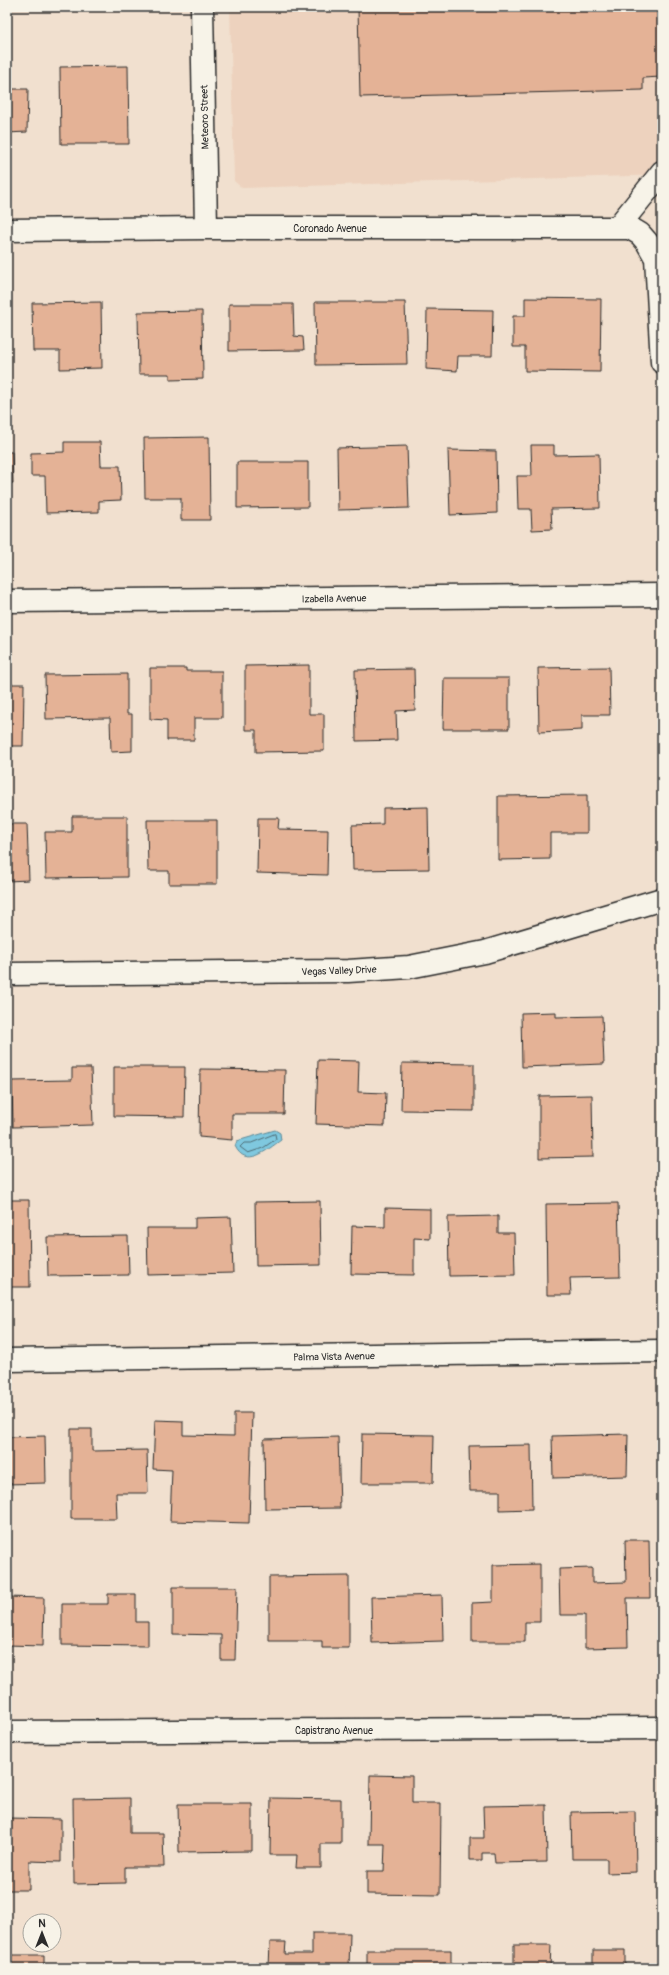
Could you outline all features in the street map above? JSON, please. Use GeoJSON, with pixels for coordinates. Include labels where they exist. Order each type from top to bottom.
{"type":"FeatureCollection","features":[{"type":"Feature","properties":{"kind":"street","name":"Meteoro Street"},"geometry":{"type":"LineString","coordinates":[[202,7],[206,228]]}},
{"type":"Feature","properties":{"kind":"street"},"geometry":{"type":"LineString","coordinates":[[617,228],[662,172]]}},
{"type":"Feature","properties":{"kind":"street","name":"Coronado Avenue"},"geometry":{"type":"LineString","coordinates":[[7,230],[206,228],[630,228],[640,234],[647,242],[656,258],[662,362]]}},
{"type":"Feature","properties":{"kind":"street","name":"Izabella Avenue"},"geometry":{"type":"LineString","coordinates":[[7,601],[662,596]]}},
{"type":"Feature","properties":{"kind":"street","name":"Vegas Valley Drive"},"geometry":{"type":"LineString","coordinates":[[7,974],[348,971],[409,967],[485,952],[662,899]]}},
{"type":"Feature","properties":{"kind":"street","name":"Palma Vista Avenue"},"geometry":{"type":"LineString","coordinates":[[7,1360],[662,1351]]}},
{"type":"Feature","properties":{"kind":"street","name":"Capistrano Avenue"},"geometry":{"type":"LineString","coordinates":[[7,1732],[662,1728]]}},
{"type":"Feature","properties":{"kind":"shaded area"},"geometry":{"type":"Polygon","coordinates":[[[230,7],[662,7],[662,175],[242,188],[234,181],[230,7]]]}},
{"type":"Feature","properties":{"kind":"water"},"geometry":{"type":"Polygon","coordinates":[[[275,1130],[280,1133],[281,1140],[257,1155],[251,1157],[245,1156],[240,1153],[235,1146],[237,1141],[275,1130]]]}},
{"type":"Feature","properties":{"kind":"building"},"geometry":{"type":"Polygon","coordinates":[[[358,7],[660,7],[661,77],[643,78],[643,90],[360,97],[358,7]]]}},
{"type":"Feature","properties":{"kind":"building"},"geometry":{"type":"Polygon","coordinates":[[[128,66],[129,144],[61,144],[60,67],[128,66]]]}},
{"type":"Feature","properties":{"kind":"building"},"geometry":{"type":"Polygon","coordinates":[[[7,89],[28,89],[27,132],[7,133],[7,89]]]}},
{"type":"Feature","properties":{"kind":"building"},"geometry":{"type":"Polygon","coordinates":[[[525,298],[601,299],[600,372],[525,371],[525,347],[513,347],[513,316],[525,316],[525,298]]]}},
{"type":"Feature","properties":{"kind":"building"},"geometry":{"type":"Polygon","coordinates":[[[101,302],[102,368],[60,369],[60,351],[33,351],[32,303],[101,302]]]}},
{"type":"Feature","properties":{"kind":"building"},"geometry":{"type":"Polygon","coordinates":[[[315,302],[405,302],[407,364],[316,365],[315,302]]]}},
{"type":"Feature","properties":{"kind":"building"},"geometry":{"type":"Polygon","coordinates":[[[229,304],[293,304],[294,336],[303,337],[304,350],[229,351],[229,304]]]}},
{"type":"Feature","properties":{"kind":"building"},"geometry":{"type":"Polygon","coordinates":[[[8,307],[8,351],[7,351],[8,307]]]}},
{"type":"Feature","properties":{"kind":"building"},"geometry":{"type":"Polygon","coordinates":[[[427,309],[493,310],[492,356],[458,356],[457,371],[426,369],[427,309]]]}},
{"type":"Feature","properties":{"kind":"building"},"geometry":{"type":"Polygon","coordinates":[[[202,311],[203,379],[170,380],[170,374],[139,374],[138,312],[202,311]]]}},
{"type":"Feature","properties":{"kind":"building"},"geometry":{"type":"Polygon","coordinates":[[[209,437],[210,520],[181,520],[181,498],[145,498],[144,438],[209,437]]]}},
{"type":"Feature","properties":{"kind":"building"},"geometry":{"type":"Polygon","coordinates":[[[64,442],[100,442],[101,466],[120,466],[121,500],[99,501],[99,512],[46,513],[45,476],[31,476],[31,453],[64,452],[64,442]]]}},
{"type":"Feature","properties":{"kind":"building"},"geometry":{"type":"Polygon","coordinates":[[[531,445],[554,445],[554,455],[599,454],[600,508],[551,509],[552,529],[532,530],[531,509],[518,509],[517,476],[532,476],[531,445]]]}},
{"type":"Feature","properties":{"kind":"building"},"geometry":{"type":"Polygon","coordinates":[[[407,446],[409,508],[338,510],[337,448],[407,446]]]}},
{"type":"Feature","properties":{"kind":"building"},"geometry":{"type":"Polygon","coordinates":[[[448,450],[496,451],[497,513],[450,515],[448,450]]]}},
{"type":"Feature","properties":{"kind":"building"},"geometry":{"type":"Polygon","coordinates":[[[7,452],[12,452],[13,483],[7,483],[7,452]]]}},
{"type":"Feature","properties":{"kind":"building"},"geometry":{"type":"Polygon","coordinates":[[[237,462],[308,462],[308,507],[237,508],[237,462]]]}},
{"type":"Feature","properties":{"kind":"building"},"geometry":{"type":"Polygon","coordinates":[[[309,665],[309,714],[324,714],[324,751],[256,752],[256,730],[245,730],[245,666],[309,665]]]}},
{"type":"Feature","properties":{"kind":"building"},"geometry":{"type":"Polygon","coordinates":[[[609,667],[610,715],[582,715],[582,730],[539,732],[538,668],[609,667]]]}},
{"type":"Feature","properties":{"kind":"building"},"geometry":{"type":"Polygon","coordinates":[[[150,668],[186,668],[186,671],[222,671],[222,718],[194,718],[194,740],[167,740],[167,720],[150,719],[150,668]]]}},
{"type":"Feature","properties":{"kind":"building"},"geometry":{"type":"Polygon","coordinates":[[[414,669],[415,710],[396,711],[397,740],[356,741],[355,670],[414,669]]]}},
{"type":"Feature","properties":{"kind":"building"},"geometry":{"type":"Polygon","coordinates":[[[127,674],[127,714],[132,714],[132,751],[111,752],[110,718],[46,719],[45,675],[127,674]]]}},
{"type":"Feature","properties":{"kind":"building"},"geometry":{"type":"Polygon","coordinates":[[[444,678],[509,678],[509,729],[443,729],[444,678]]]}},
{"type":"Feature","properties":{"kind":"building"},"geometry":{"type":"Polygon","coordinates":[[[7,684],[24,684],[23,746],[7,746],[7,684]]]}},
{"type":"Feature","properties":{"kind":"building"},"geometry":{"type":"Polygon","coordinates":[[[587,795],[587,833],[550,833],[550,859],[498,860],[498,796],[587,795]]]}},
{"type":"Feature","properties":{"kind":"building"},"geometry":{"type":"Polygon","coordinates":[[[428,807],[429,869],[353,870],[352,825],[383,824],[383,808],[428,807]]]}},
{"type":"Feature","properties":{"kind":"building"},"geometry":{"type":"Polygon","coordinates":[[[72,816],[127,816],[127,877],[46,878],[45,832],[72,832],[72,816]]]}},
{"type":"Feature","properties":{"kind":"building"},"geometry":{"type":"Polygon","coordinates":[[[258,818],[279,818],[278,829],[328,830],[327,875],[257,873],[258,818]]]}},
{"type":"Feature","properties":{"kind":"building"},"geometry":{"type":"Polygon","coordinates":[[[147,820],[217,820],[217,884],[169,884],[169,871],[148,871],[147,820]]]}},
{"type":"Feature","properties":{"kind":"building"},"geometry":{"type":"Polygon","coordinates":[[[7,824],[27,824],[29,880],[7,881],[7,824]]]}},
{"type":"Feature","properties":{"kind":"building"},"geometry":{"type":"Polygon","coordinates":[[[556,1012],[556,1017],[602,1016],[604,1064],[522,1067],[521,1013],[556,1012]]]}},
{"type":"Feature","properties":{"kind":"building"},"geometry":{"type":"Polygon","coordinates":[[[318,1060],[359,1061],[358,1092],[386,1093],[385,1126],[316,1124],[318,1060]]]}},
{"type":"Feature","properties":{"kind":"building"},"geometry":{"type":"Polygon","coordinates":[[[402,1063],[474,1064],[474,1111],[401,1110],[402,1063]]]}},
{"type":"Feature","properties":{"kind":"building"},"geometry":{"type":"Polygon","coordinates":[[[114,1067],[185,1067],[184,1117],[114,1116],[114,1067]]]}},
{"type":"Feature","properties":{"kind":"building"},"geometry":{"type":"Polygon","coordinates":[[[72,1068],[91,1068],[93,1125],[13,1127],[12,1081],[72,1080],[72,1068]]]}},
{"type":"Feature","properties":{"kind":"building"},"geometry":{"type":"Polygon","coordinates":[[[200,1069],[285,1070],[284,1114],[232,1114],[232,1140],[199,1137],[200,1069]]]}},
{"type":"Feature","properties":{"kind":"building"},"geometry":{"type":"Polygon","coordinates":[[[592,1095],[593,1157],[539,1158],[539,1096],[592,1095]]]}},
{"type":"Feature","properties":{"kind":"building"},"geometry":{"type":"Polygon","coordinates":[[[7,1200],[29,1200],[30,1287],[7,1287],[7,1200]]]}},
{"type":"Feature","properties":{"kind":"building"},"geometry":{"type":"Polygon","coordinates":[[[320,1201],[321,1265],[256,1266],[255,1202],[320,1201]]]}},
{"type":"Feature","properties":{"kind":"building"},"geometry":{"type":"Polygon","coordinates":[[[618,1203],[620,1277],[570,1278],[571,1295],[547,1295],[546,1204],[618,1203]]]}},
{"type":"Feature","properties":{"kind":"building"},"geometry":{"type":"Polygon","coordinates":[[[385,1208],[430,1209],[430,1239],[414,1238],[414,1275],[351,1274],[352,1226],[385,1227],[385,1208]]]}},
{"type":"Feature","properties":{"kind":"building"},"geometry":{"type":"Polygon","coordinates":[[[498,1216],[498,1233],[514,1233],[515,1275],[449,1276],[448,1217],[498,1216]]]}},
{"type":"Feature","properties":{"kind":"building"},"geometry":{"type":"Polygon","coordinates":[[[231,1217],[233,1273],[148,1275],[147,1228],[195,1228],[195,1218],[231,1217]]]}},
{"type":"Feature","properties":{"kind":"building"},"geometry":{"type":"Polygon","coordinates":[[[128,1236],[129,1275],[48,1276],[47,1237],[128,1236]]]}},
{"type":"Feature","properties":{"kind":"building"},"geometry":{"type":"Polygon","coordinates":[[[234,1413],[252,1413],[249,1523],[170,1521],[172,1470],[153,1469],[155,1420],[183,1421],[183,1435],[234,1436],[234,1413]]]}},
{"type":"Feature","properties":{"kind":"building"},"geometry":{"type":"Polygon","coordinates":[[[71,1429],[92,1429],[92,1451],[147,1450],[148,1493],[116,1493],[117,1519],[71,1519],[71,1429]]]}},
{"type":"Feature","properties":{"kind":"building"},"geometry":{"type":"Polygon","coordinates":[[[362,1434],[434,1435],[433,1483],[361,1483],[362,1434]]]}},
{"type":"Feature","properties":{"kind":"building"},"geometry":{"type":"Polygon","coordinates":[[[628,1434],[627,1476],[553,1478],[552,1436],[628,1434]]]}},
{"type":"Feature","properties":{"kind":"building"},"geometry":{"type":"Polygon","coordinates":[[[45,1436],[46,1483],[7,1484],[7,1437],[45,1436]]]}},
{"type":"Feature","properties":{"kind":"building"},"geometry":{"type":"Polygon","coordinates":[[[338,1437],[340,1508],[265,1509],[264,1439],[338,1437]]]}},
{"type":"Feature","properties":{"kind":"building"},"geometry":{"type":"Polygon","coordinates":[[[531,1445],[532,1509],[500,1510],[500,1491],[470,1491],[469,1446],[531,1445]]]}},
{"type":"Feature","properties":{"kind":"building"},"geometry":{"type":"Polygon","coordinates":[[[625,1540],[649,1540],[650,1598],[627,1598],[628,1647],[585,1648],[585,1615],[560,1615],[559,1569],[592,1568],[592,1583],[626,1582],[625,1540]]]}},
{"type":"Feature","properties":{"kind":"building"},"geometry":{"type":"Polygon","coordinates":[[[540,1564],[540,1622],[525,1622],[525,1642],[472,1642],[472,1603],[493,1602],[493,1565],[540,1564]]]}},
{"type":"Feature","properties":{"kind":"building"},"geometry":{"type":"Polygon","coordinates":[[[349,1576],[349,1648],[322,1648],[322,1641],[269,1641],[269,1577],[349,1576]]]}},
{"type":"Feature","properties":{"kind":"building"},"geometry":{"type":"Polygon","coordinates":[[[173,1587],[237,1587],[235,1660],[221,1660],[221,1635],[173,1634],[173,1587]]]}},
{"type":"Feature","properties":{"kind":"building"},"geometry":{"type":"Polygon","coordinates":[[[108,1594],[136,1594],[136,1622],[148,1622],[148,1646],[62,1645],[62,1604],[108,1604],[108,1594]]]}},
{"type":"Feature","properties":{"kind":"building"},"geometry":{"type":"Polygon","coordinates":[[[442,1595],[443,1641],[372,1643],[371,1597],[442,1595]]]}},
{"type":"Feature","properties":{"kind":"building"},"geometry":{"type":"Polygon","coordinates":[[[7,1597],[44,1598],[43,1646],[7,1645],[7,1597]]]}},
{"type":"Feature","properties":{"kind":"building"},"geometry":{"type":"Polygon","coordinates":[[[370,1775],[412,1776],[412,1803],[441,1803],[440,1895],[367,1894],[367,1871],[384,1871],[385,1844],[369,1844],[370,1775]]]}},
{"type":"Feature","properties":{"kind":"building"},"geometry":{"type":"Polygon","coordinates":[[[130,1798],[130,1833],[163,1833],[164,1867],[125,1867],[125,1883],[74,1884],[73,1799],[130,1798]]]}},
{"type":"Feature","properties":{"kind":"building"},"geometry":{"type":"Polygon","coordinates":[[[271,1798],[341,1799],[341,1844],[321,1844],[321,1868],[296,1868],[297,1855],[270,1855],[271,1798]]]}},
{"type":"Feature","properties":{"kind":"building"},"geometry":{"type":"Polygon","coordinates":[[[178,1804],[252,1804],[252,1851],[179,1852],[178,1804]]]}},
{"type":"Feature","properties":{"kind":"building"},"geometry":{"type":"Polygon","coordinates":[[[546,1805],[547,1862],[495,1863],[494,1853],[482,1853],[482,1860],[470,1860],[470,1838],[484,1838],[483,1806],[546,1805]]]}},
{"type":"Feature","properties":{"kind":"building"},"geometry":{"type":"Polygon","coordinates":[[[635,1811],[636,1872],[607,1873],[607,1859],[572,1859],[571,1812],[635,1811]]]}},
{"type":"Feature","properties":{"kind":"building"},"geometry":{"type":"Polygon","coordinates":[[[7,1818],[61,1819],[61,1862],[29,1861],[29,1890],[7,1890],[7,1818]]]}},
{"type":"Feature","properties":{"kind":"building"},"geometry":{"type":"Polygon","coordinates":[[[312,1933],[350,1933],[349,1968],[269,1968],[270,1942],[286,1942],[285,1954],[312,1954],[312,1933]]]}},
{"type":"Feature","properties":{"kind":"building"},"geometry":{"type":"Polygon","coordinates":[[[514,1945],[551,1945],[550,1968],[478,1968],[478,1964],[514,1964],[514,1945]]]}},
{"type":"Feature","properties":{"kind":"building"},"geometry":{"type":"Polygon","coordinates":[[[367,1950],[451,1950],[451,1968],[367,1968],[367,1950]]]}},
{"type":"Feature","properties":{"kind":"building"},"geometry":{"type":"Polygon","coordinates":[[[593,1950],[625,1950],[625,1968],[593,1968],[593,1950]]]}},
{"type":"Feature","properties":{"kind":"building"},"geometry":{"type":"Polygon","coordinates":[[[7,1955],[44,1955],[44,1968],[7,1968],[7,1955]]]}},
{"type":"Feature","properties":{"kind":"building"},"geometry":{"type":"Polygon","coordinates":[[[144,1966],[144,1968],[75,1967],[144,1966]]]}}]}
